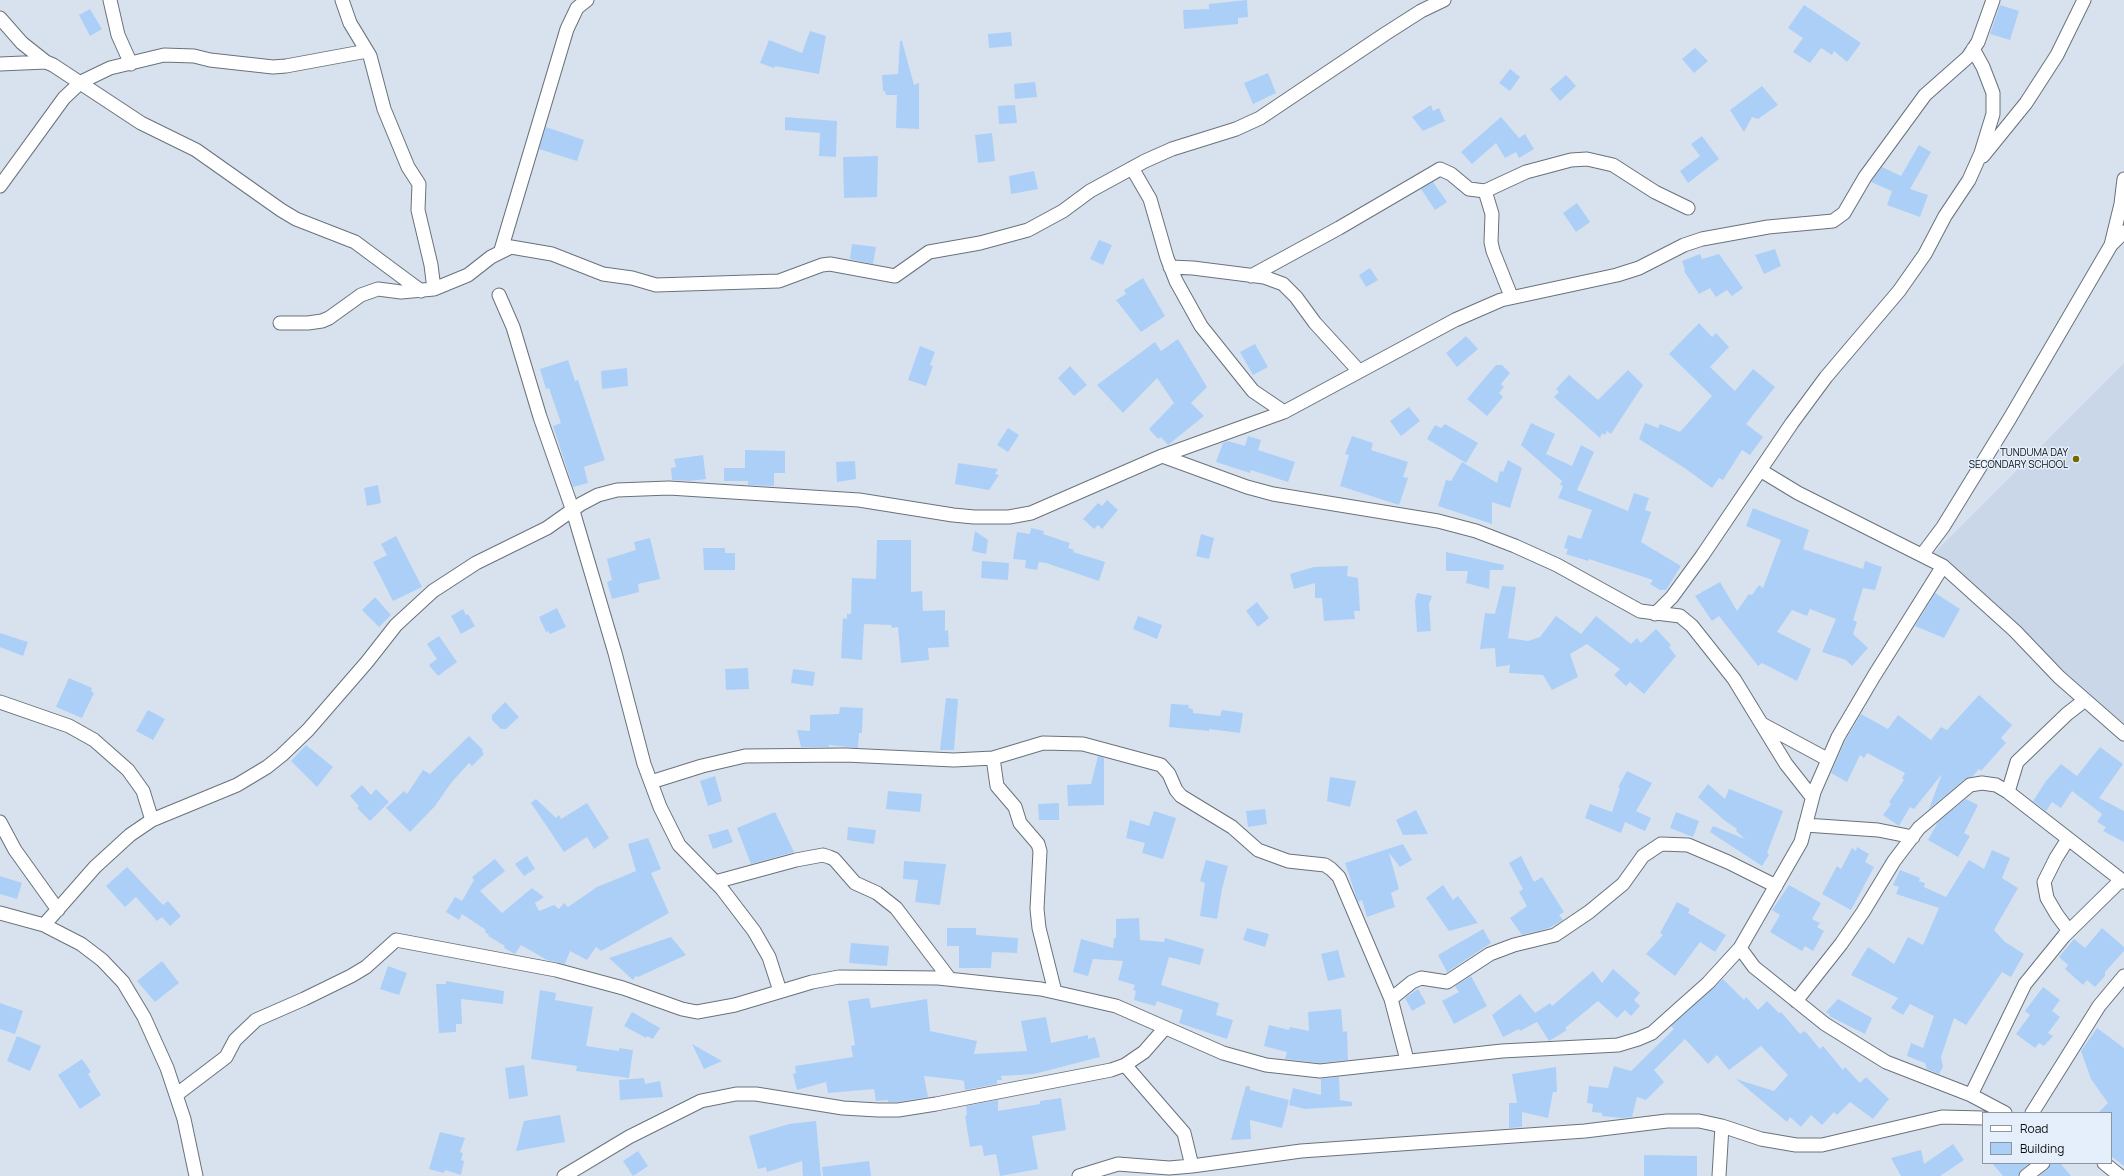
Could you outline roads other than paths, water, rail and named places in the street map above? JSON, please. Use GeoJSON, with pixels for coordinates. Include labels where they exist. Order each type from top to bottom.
{"type":"FeatureCollection","features":[{"type":"Feature","properties":{"kind":"street"},"geometry":{"type":"LineString","coordinates":[[110,0],[118,35],[131,64]]}},
{"type":"Feature","properties":{"kind":"street"},"geometry":{"type":"LineString","coordinates":[[342,0],[350,22],[374,65],[384,110],[408,167],[419,184],[418,210],[430,259],[434,289]]}},
{"type":"Feature","properties":{"kind":"street"},"geometry":{"type":"LineString","coordinates":[[501,250],[567,29],[577,8],[587,0]]}},
{"type":"Feature","properties":{"kind":"street"},"geometry":{"type":"LineString","coordinates":[[280,323],[308,323],[322,321],[329,318],[361,295],[378,289],[401,292],[434,289],[468,275],[501,250],[511,246],[552,254],[604,274],[632,278],[656,285],[779,281],[830,264],[895,276],[929,252],[1008,237],[1039,225],[1090,191],[1132,168],[1172,149],[1236,129],[1260,118],[1385,34],[1421,11],[1444,0]]}},
{"type":"Feature","properties":{"kind":"street"},"geometry":{"type":"LineString","coordinates":[[44,925],[95,866],[114,848],[152,820],[231,788],[266,767],[308,730],[367,662],[396,625],[414,607],[449,580],[476,563],[547,528],[581,504],[598,495],[617,490],[669,488],[859,500],[953,515],[1008,517],[1031,513],[1162,456],[1284,412],[1322,393],[1455,320],[1486,305],[1511,296],[1584,284],[1617,276],[1639,268],[1684,245],[1702,239],[1768,227],[1833,221],[1847,208],[1865,177],[1925,95],[1954,71],[1973,49],[1978,42],[1993,0]]}},
{"type":"Feature","properties":{"kind":"street"},"geometry":{"type":"LineString","coordinates":[[1976,165],[2026,103],[2057,55],[2084,0]]}},
{"type":"Feature","properties":{"kind":"street"},"geometry":{"type":"LineString","coordinates":[[0,18],[22,43],[46,62],[81,82],[142,123],[196,150],[296,219],[360,245],[421,291]]}},
{"type":"Feature","properties":{"kind":"street"},"geometry":{"type":"LineString","coordinates":[[1655,614],[1672,597],[1698,562],[1760,470],[1826,378],[1865,333],[1912,272],[1925,254],[1945,216],[1969,180],[1976,165],[1993,114],[1993,93],[1983,67],[1973,49]]}},
{"type":"Feature","properties":{"kind":"street"},"geometry":{"type":"LineString","coordinates":[[0,186],[51,114],[81,82],[110,68],[174,54],[273,67],[367,51]]}},
{"type":"Feature","properties":{"kind":"street"},"geometry":{"type":"LineString","coordinates":[[0,64],[46,62]]}},
{"type":"Feature","properties":{"kind":"street"},"geometry":{"type":"LineString","coordinates":[[1251,276],[1340,228],[1440,169],[1451,174],[1469,189],[1485,191],[1526,172],[1571,160],[1587,159],[1613,165],[1655,192],[1688,208]]}},
{"type":"Feature","properties":{"kind":"street"},"geometry":{"type":"LineString","coordinates":[[1132,168],[1150,199],[1170,267],[1201,326],[1253,391],[1284,412]]}},
{"type":"Feature","properties":{"kind":"street"},"geometry":{"type":"LineString","coordinates":[[2111,245],[2121,204],[2124,179]]}},
{"type":"Feature","properties":{"kind":"street"},"geometry":{"type":"LineString","coordinates":[[1485,191],[1492,214],[1491,242],[1493,251],[1511,296]]}},
{"type":"Feature","properties":{"kind":"street"},"geometry":{"type":"LineString","coordinates":[[1922,555],[1943,527],[2010,418],[2111,245],[2124,232]]}},
{"type":"Feature","properties":{"kind":"street"},"geometry":{"type":"LineString","coordinates":[[1170,267],[1193,268],[1273,279],[1290,290],[1319,328],[1358,372]]}},
{"type":"Feature","properties":{"kind":"street"},"geometry":{"type":"LineString","coordinates":[[499,295],[513,327],[542,424],[573,511],[651,782],[668,826],[680,845],[715,882],[754,931],[769,957],[780,991]]}},
{"type":"Feature","properties":{"kind":"street"},"geometry":{"type":"LineString","coordinates":[[1162,456],[1243,486],[1273,494],[1438,520],[1476,531],[1515,546],[1557,565],[1640,611],[1680,616],[1692,626],[1734,679],[1786,764],[1812,797]]}},
{"type":"Feature","properties":{"kind":"street"},"geometry":{"type":"LineString","coordinates":[[1760,470],[1798,493],[1942,566],[2015,631],[2034,653],[2124,734]]}},
{"type":"Feature","properties":{"kind":"street"},"geometry":{"type":"LineString","coordinates":[[176,1095],[226,1058],[236,1040],[256,1020],[351,976],[366,967],[396,940],[556,970],[623,988],[675,1007],[697,1012],[735,1005],[812,982],[839,977],[884,976],[949,978],[1055,992],[1116,1006],[1223,1053],[1266,1065],[1290,1069],[1320,1071],[1347,1069],[1407,1060],[1502,1051],[1618,1045],[1638,1039],[1652,1032],[1682,1007],[1740,948],[1801,842],[1812,797],[1827,759],[1874,676],[1942,566]]}},
{"type":"Feature","properties":{"kind":"street"},"geometry":{"type":"LineString","coordinates":[[2008,792],[2018,762],[2021,758],[2067,714],[2085,700]]}},
{"type":"Feature","properties":{"kind":"street"},"geometry":{"type":"LineString","coordinates":[[0,702],[69,726],[94,740],[113,755],[142,791],[152,820]]}},
{"type":"Feature","properties":{"kind":"street"},"geometry":{"type":"LineString","coordinates":[[1760,723],[1827,759]]}},
{"type":"Feature","properties":{"kind":"street"},"geometry":{"type":"LineString","coordinates":[[651,782],[702,766],[745,756],[844,755],[954,760],[993,758],[1043,743],[1089,746],[1161,765],[1169,774],[1176,790],[1181,796],[1232,827],[1258,850],[1288,861],[1320,864],[1331,869],[1345,890],[1391,999],[1404,1041],[1407,1060]]}},
{"type":"Feature","properties":{"kind":"street"},"geometry":{"type":"LineString","coordinates":[[993,758],[997,786],[1015,807],[1020,823],[1038,844],[1040,863],[1037,910],[1039,928],[1055,992]]}},
{"type":"Feature","properties":{"kind":"street"},"geometry":{"type":"LineString","coordinates":[[1796,1001],[1863,912],[1894,861],[1919,828],[1970,785],[1982,783],[1996,785],[2008,792],[2068,840],[2123,881],[2069,931],[2025,984],[1971,1095]]}},
{"type":"Feature","properties":{"kind":"street"},"geometry":{"type":"LineString","coordinates":[[0,822],[15,850],[58,910]]}},
{"type":"Feature","properties":{"kind":"street"},"geometry":{"type":"LineString","coordinates":[[1805,825],[1878,830],[1913,837]]}},
{"type":"Feature","properties":{"kind":"street"},"geometry":{"type":"LineString","coordinates":[[2068,840],[2056,858],[2044,882],[2047,898],[2069,931]]}},
{"type":"Feature","properties":{"kind":"street"},"geometry":{"type":"LineString","coordinates":[[1391,999],[1412,982],[1421,978],[1447,982],[1490,954],[1514,945],[1555,935],[1589,912],[1623,884],[1643,856],[1661,844],[1688,845],[1728,862],[1776,886]]}},
{"type":"Feature","properties":{"kind":"street"},"geometry":{"type":"LineString","coordinates":[[715,882],[796,860],[823,856],[834,859],[855,883],[877,893],[896,908],[949,978]]}},
{"type":"Feature","properties":{"kind":"street"},"geometry":{"type":"LineString","coordinates":[[0,913],[44,925],[81,944],[102,960],[123,982],[144,1017],[167,1068],[184,1119],[196,1176]]}},
{"type":"Feature","properties":{"kind":"street"},"geometry":{"type":"LineString","coordinates":[[1740,948],[1754,967],[1825,1024],[1886,1062],[1971,1095],[2003,1112]]}},
{"type":"Feature","properties":{"kind":"street"},"geometry":{"type":"LineString","coordinates":[[2033,1112],[2099,1006],[2124,976]]}},
{"type":"Feature","properties":{"kind":"street"},"geometry":{"type":"LineString","coordinates":[[564,1176],[668,1116],[701,1100],[736,1094],[756,1094],[843,1108],[898,1110],[1040,1085],[1111,1070],[1125,1065],[1144,1052],[1165,1028]]}},
{"type":"Feature","properties":{"kind":"street"},"geometry":{"type":"LineString","coordinates":[[1125,1065],[1184,1133],[1192,1166]]}},
{"type":"Feature","properties":{"kind":"street"},"geometry":{"type":"LineString","coordinates":[[1079,1176],[1118,1164],[1170,1172],[1192,1166],[1300,1151],[1586,1131],[1667,1121],[1698,1121],[1722,1126],[1761,1139],[1796,1145],[1822,1145],[1942,1118],[1982,1118]]}},
{"type":"Feature","properties":{"kind":"street"},"geometry":{"type":"LineString","coordinates":[[1719,1176],[1722,1126]]}},
{"type":"Feature","properties":{"kind":"street"},"geometry":{"type":"LineString","coordinates":[[2026,1176],[2042,1164]]}},
{"type":"Feature","properties":{"kind":"street"},"geometry":{"type":"LineString","coordinates":[[2105,1164],[2120,1176]]}},
{"type":"Feature","properties":{"kind":"place","name":"TUNDUMA DAY SECONDARY SCHOOL"},"geometry":{"type":"Point","coordinates":[2076,459]}}]}
